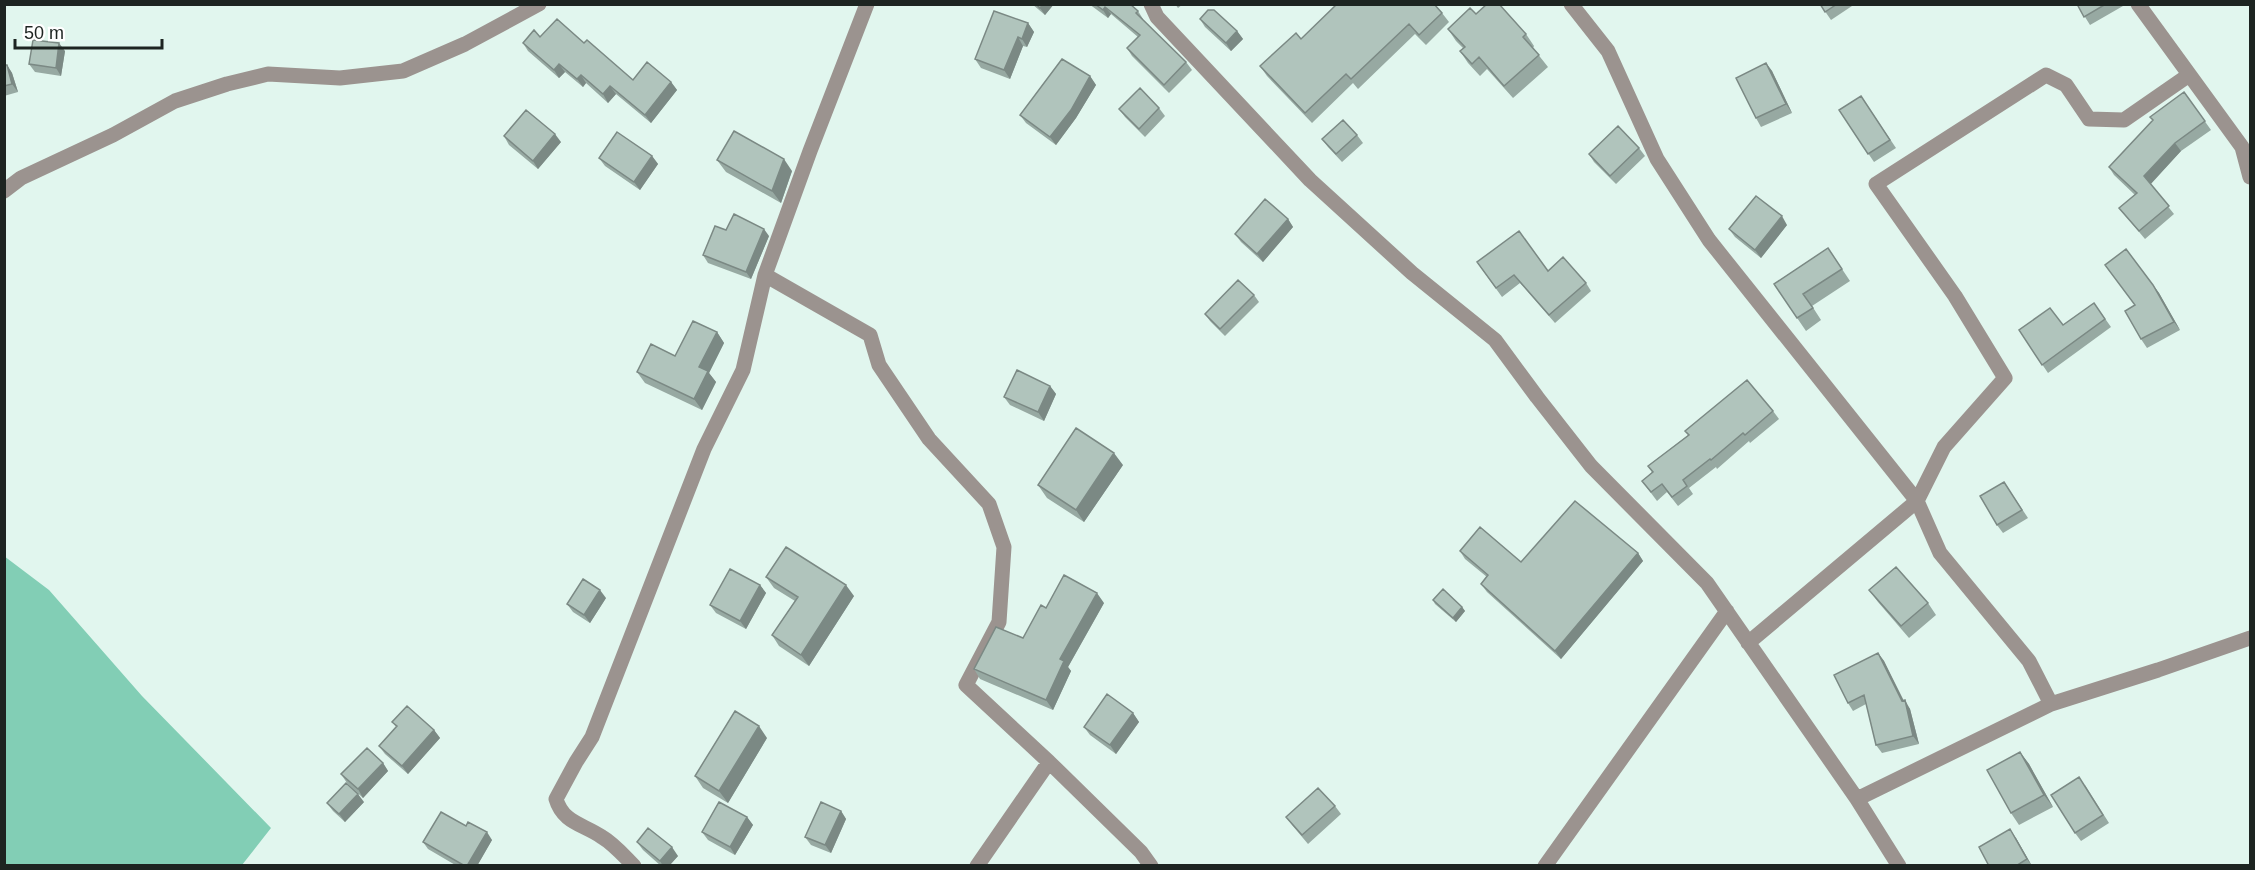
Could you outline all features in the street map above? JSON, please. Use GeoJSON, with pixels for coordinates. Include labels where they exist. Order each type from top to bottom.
{"type":"FeatureCollection","features":[{"type":"Feature","properties":{"kind":"street"},"geometry":{"type":"LineString","coordinates":[[4,191],[21,178],[113,135],[175,101],[227,84],[268,75],[340,78],[403,71],[465,44],[539,4]]}},
{"type":"Feature","properties":{"kind":"street"},"geometry":{"type":"LineString","coordinates":[[634,866],[603,837],[564,816],[556,800],[592,737],[704,449],[743,370],[765,275],[867,4]]}},
{"type":"Feature","properties":{"kind":"street"},"geometry":{"type":"LineString","coordinates":[[1151,4],[1157,17],[1310,180],[1412,273],[1495,340],[1591,466],[1707,584],[1857,799],[1899,866]]}},
{"type":"Feature","properties":{"kind":"street"},"geometry":{"type":"LineString","coordinates":[[1571,4],[1608,51],[1657,159],[1709,240],[1917,501],[1940,553],[2029,661],[2051,704]]}},
{"type":"Feature","properties":{"kind":"street"},"geometry":{"type":"LineString","coordinates":[[2138,4],[2242,147],[2250,177]]}},
{"type":"Feature","properties":{"kind":"street"},"geometry":{"type":"LineString","coordinates":[[1748,643],[1917,501],[1944,447],[2005,378],[1954,296],[1876,184],[2046,75],[2066,85],[2088,119],[2124,120],[2189,75]]}},
{"type":"Feature","properties":{"kind":"street"},"geometry":{"type":"LineString","coordinates":[[765,275],[870,335],[879,365],[929,439],[989,504],[1004,547],[999,622],[966,686],[1142,852],[1151,866]]}},
{"type":"Feature","properties":{"kind":"street"},"geometry":{"type":"LineString","coordinates":[[1545,866],[1726,611]]}},
{"type":"Feature","properties":{"kind":"street"},"geometry":{"type":"LineString","coordinates":[[1857,799],[2051,704],[2250,638]]}},
{"type":"Feature","properties":{"kind":"street"},"geometry":{"type":"LineString","coordinates":[[977,866],[1048,762]]}},
{"type":"Feature","properties":{"kind":"green space"},"geometry":{"type":"Polygon","coordinates":[[[4,556],[49,590],[142,696],[271,828],[242,865],[5,865],[4,556]]]}},
{"type":"Feature","properties":{"kind":"building"},"geometry":{"type":"Polygon","coordinates":[[[1095,4],[1130,4],[1138,11],[1136,13],[1186,62],[1164,85],[1127,48],[1140,35],[1105,7],[1103,10],[1095,4]]]}},
{"type":"Feature","properties":{"kind":"building"},"geometry":{"type":"Polygon","coordinates":[[[1337,4],[1434,4],[1442,13],[1419,35],[1409,24],[1351,79],[1346,74],[1305,113],[1260,66],[1296,33],[1301,39],[1337,4]]]}},
{"type":"Feature","properties":{"kind":"building"},"geometry":{"type":"Polygon","coordinates":[[[1487,4],[1499,4],[1526,34],[1523,37],[1539,55],[1504,86],[1479,57],[1472,64],[1460,51],[1465,47],[1448,29],[1470,8],[1476,14],[1487,4]]]}},
{"type":"Feature","properties":{"kind":"building"},"geometry":{"type":"Polygon","coordinates":[[[1820,4],[1837,4],[1825,12],[1820,4]]]}},
{"type":"Feature","properties":{"kind":"building"},"geometry":{"type":"Polygon","coordinates":[[[2077,4],[2106,4],[2084,17],[2077,4]]]}},
{"type":"Feature","properties":{"kind":"building"},"geometry":{"type":"Polygon","coordinates":[[[1208,10],[1214,10],[1237,31],[1226,43],[1200,19],[1208,10]]]}},
{"type":"Feature","properties":{"kind":"building"},"geometry":{"type":"Polygon","coordinates":[[[994,11],[1028,23],[1022,39],[1018,37],[1004,70],[975,59],[994,11]]]}},
{"type":"Feature","properties":{"kind":"building"},"geometry":{"type":"Polygon","coordinates":[[[557,19],[584,43],[587,40],[633,80],[647,62],[671,82],[645,115],[610,86],[603,94],[581,75],[577,79],[559,64],[554,70],[523,43],[534,30],[540,37],[557,19]]]}},
{"type":"Feature","properties":{"kind":"building"},"geometry":{"type":"Polygon","coordinates":[[[33,40],[59,43],[56,68],[29,64],[33,40]]]}},
{"type":"Feature","properties":{"kind":"building"},"geometry":{"type":"Polygon","coordinates":[[[1062,59],[1090,76],[1071,110],[1050,137],[1020,115],[1062,59]]]}},
{"type":"Feature","properties":{"kind":"building"},"geometry":{"type":"Polygon","coordinates":[[[1766,63],[1786,104],[1756,118],[1736,78],[1766,63]]]}},
{"type":"Feature","properties":{"kind":"building"},"geometry":{"type":"Polygon","coordinates":[[[4,65],[7,65],[12,84],[4,86],[4,65]]]}},
{"type":"Feature","properties":{"kind":"building"},"geometry":{"type":"Polygon","coordinates":[[[1140,88],[1159,108],[1139,129],[1119,109],[1140,88]]]}},
{"type":"Feature","properties":{"kind":"building"},"geometry":{"type":"Polygon","coordinates":[[[2184,92],[2205,121],[2175,143],[2144,176],[2169,206],[2139,231],[2119,208],[2137,193],[2109,167],[2153,120],[2150,117],[2184,92]]]}},
{"type":"Feature","properties":{"kind":"building"},"geometry":{"type":"Polygon","coordinates":[[[1861,96],[1890,140],[1868,154],[1839,110],[1861,96]]]}},
{"type":"Feature","properties":{"kind":"building"},"geometry":{"type":"Polygon","coordinates":[[[526,110],[555,134],[533,161],[504,136],[526,110]]]}},
{"type":"Feature","properties":{"kind":"building"},"geometry":{"type":"Polygon","coordinates":[[[1343,120],[1357,135],[1336,154],[1322,139],[1343,120]]]}},
{"type":"Feature","properties":{"kind":"building"},"geometry":{"type":"Polygon","coordinates":[[[1618,126],[1639,148],[1610,176],[1589,154],[1618,126]]]}},
{"type":"Feature","properties":{"kind":"building"},"geometry":{"type":"Polygon","coordinates":[[[734,131],[784,159],[772,191],[717,160],[734,131]]]}},
{"type":"Feature","properties":{"kind":"building"},"geometry":{"type":"Polygon","coordinates":[[[617,132],[652,156],[634,182],[599,158],[617,132]]]}},
{"type":"Feature","properties":{"kind":"building"},"geometry":{"type":"Polygon","coordinates":[[[1756,196],[1782,216],[1755,250],[1729,229],[1756,196]]]}},
{"type":"Feature","properties":{"kind":"building"},"geometry":{"type":"Polygon","coordinates":[[[1265,199],[1288,219],[1257,254],[1235,234],[1265,199]]]}},
{"type":"Feature","properties":{"kind":"building"},"geometry":{"type":"Polygon","coordinates":[[[734,214],[764,229],[746,272],[703,255],[715,226],[726,230],[734,214]]]}},
{"type":"Feature","properties":{"kind":"building"},"geometry":{"type":"Polygon","coordinates":[[[1519,231],[1548,271],[1563,257],[1586,283],[1549,315],[1514,275],[1496,288],[1477,262],[1519,231]]]}},
{"type":"Feature","properties":{"kind":"building"},"geometry":{"type":"Polygon","coordinates":[[[1828,248],[1842,269],[1803,294],[1813,308],[1797,318],[1774,284],[1828,248]]]}},
{"type":"Feature","properties":{"kind":"building"},"geometry":{"type":"Polygon","coordinates":[[[2126,249],[2153,285],[2174,322],[2141,339],[2125,311],[2135,305],[2105,265],[2126,249]]]}},
{"type":"Feature","properties":{"kind":"building"},"geometry":{"type":"Polygon","coordinates":[[[1238,280],[1254,295],[1220,329],[1205,314],[1238,280]]]}},
{"type":"Feature","properties":{"kind":"building"},"geometry":{"type":"Polygon","coordinates":[[[2094,303],[2105,319],[2042,365],[2019,330],[2050,308],[2063,325],[2094,303]]]}},
{"type":"Feature","properties":{"kind":"building"},"geometry":{"type":"Polygon","coordinates":[[[693,321],[717,332],[699,367],[708,371],[694,399],[637,372],[651,344],[675,356],[693,321]]]}},
{"type":"Feature","properties":{"kind":"building"},"geometry":{"type":"Polygon","coordinates":[[[1017,370],[1050,386],[1038,412],[1004,397],[1017,370]]]}},
{"type":"Feature","properties":{"kind":"building"},"geometry":{"type":"Polygon","coordinates":[[[1747,380],[1773,411],[1745,435],[1743,433],[1683,480],[1687,486],[1672,497],[1662,484],[1651,492],[1642,481],[1653,472],[1648,466],[1689,435],[1685,431],[1747,380]]]}},
{"type":"Feature","properties":{"kind":"building"},"geometry":{"type":"Polygon","coordinates":[[[1076,428],[1114,453],[1076,510],[1038,485],[1076,428]]]}},
{"type":"Feature","properties":{"kind":"building"},"geometry":{"type":"Polygon","coordinates":[[[2004,482],[2022,510],[1997,525],[1980,496],[2004,482]]]}},
{"type":"Feature","properties":{"kind":"building"},"geometry":{"type":"Polygon","coordinates":[[[1575,501],[1638,553],[1555,651],[1481,584],[1488,575],[1460,551],[1480,527],[1521,562],[1575,501]]]}},
{"type":"Feature","properties":{"kind":"building"},"geometry":{"type":"Polygon","coordinates":[[[786,547],[846,585],[801,655],[772,635],[798,597],[766,577],[786,547]]]}},
{"type":"Feature","properties":{"kind":"building"},"geometry":{"type":"Polygon","coordinates":[[[1896,567],[1928,603],[1901,626],[1869,590],[1896,567]]]}},
{"type":"Feature","properties":{"kind":"building"},"geometry":{"type":"Polygon","coordinates":[[[730,569],[760,585],[740,621],[710,605],[730,569]]]}},
{"type":"Feature","properties":{"kind":"building"},"geometry":{"type":"Polygon","coordinates":[[[1064,575],[1097,593],[1060,659],[1064,661],[1046,700],[974,669],[996,627],[1023,638],[1041,605],[1046,608],[1064,575]]]}},
{"type":"Feature","properties":{"kind":"building"},"geometry":{"type":"Polygon","coordinates":[[[583,579],[600,590],[584,615],[567,604],[583,579]]]}},
{"type":"Feature","properties":{"kind":"building"},"geometry":{"type":"Polygon","coordinates":[[[1443,589],[1462,607],[1453,618],[1433,600],[1443,589]]]}},
{"type":"Feature","properties":{"kind":"building"},"geometry":{"type":"Polygon","coordinates":[[[1878,653],[1902,701],[1905,700],[1913,736],[1876,745],[1864,695],[1848,703],[1834,675],[1878,653]]]}},
{"type":"Feature","properties":{"kind":"building"},"geometry":{"type":"Polygon","coordinates":[[[1107,694],[1133,713],[1110,745],[1084,727],[1107,694]]]}},
{"type":"Feature","properties":{"kind":"building"},"geometry":{"type":"Polygon","coordinates":[[[407,706],[434,730],[402,766],[379,746],[397,726],[392,722],[407,706]]]}},
{"type":"Feature","properties":{"kind":"building"},"geometry":{"type":"Polygon","coordinates":[[[735,711],[759,726],[719,791],[695,776],[735,711]]]}},
{"type":"Feature","properties":{"kind":"building"},"geometry":{"type":"Polygon","coordinates":[[[367,748],[383,763],[358,789],[341,774],[367,748]]]}},
{"type":"Feature","properties":{"kind":"building"},"geometry":{"type":"Polygon","coordinates":[[[2020,752],[2044,795],[2011,813],[1987,770],[2020,752]]]}},
{"type":"Feature","properties":{"kind":"building"},"geometry":{"type":"Polygon","coordinates":[[[2079,777],[2103,815],[2075,833],[2051,795],[2079,777]]]}},
{"type":"Feature","properties":{"kind":"building"},"geometry":{"type":"Polygon","coordinates":[[[346,783],[358,794],[339,814],[327,803],[346,783]]]}},
{"type":"Feature","properties":{"kind":"building"},"geometry":{"type":"Polygon","coordinates":[[[1318,788],[1335,806],[1302,835],[1286,817],[1318,788]]]}},
{"type":"Feature","properties":{"kind":"building"},"geometry":{"type":"Polygon","coordinates":[[[719,802],[747,817],[730,847],[702,832],[719,802]]]}},
{"type":"Feature","properties":{"kind":"building"},"geometry":{"type":"Polygon","coordinates":[[[821,802],[841,811],[825,845],[805,837],[821,802]]]}},
{"type":"Feature","properties":{"kind":"building"},"geometry":{"type":"Polygon","coordinates":[[[441,812],[466,826],[468,822],[487,832],[467,866],[423,842],[441,812]]]}},
{"type":"Feature","properties":{"kind":"building"},"geometry":{"type":"Polygon","coordinates":[[[648,828],[672,847],[660,861],[637,842],[648,828]]]}},
{"type":"Feature","properties":{"kind":"building"},"geometry":{"type":"Polygon","coordinates":[[[2010,829],[2027,859],[2016,866],[1989,866],[1979,847],[2010,829]]]}}]}
